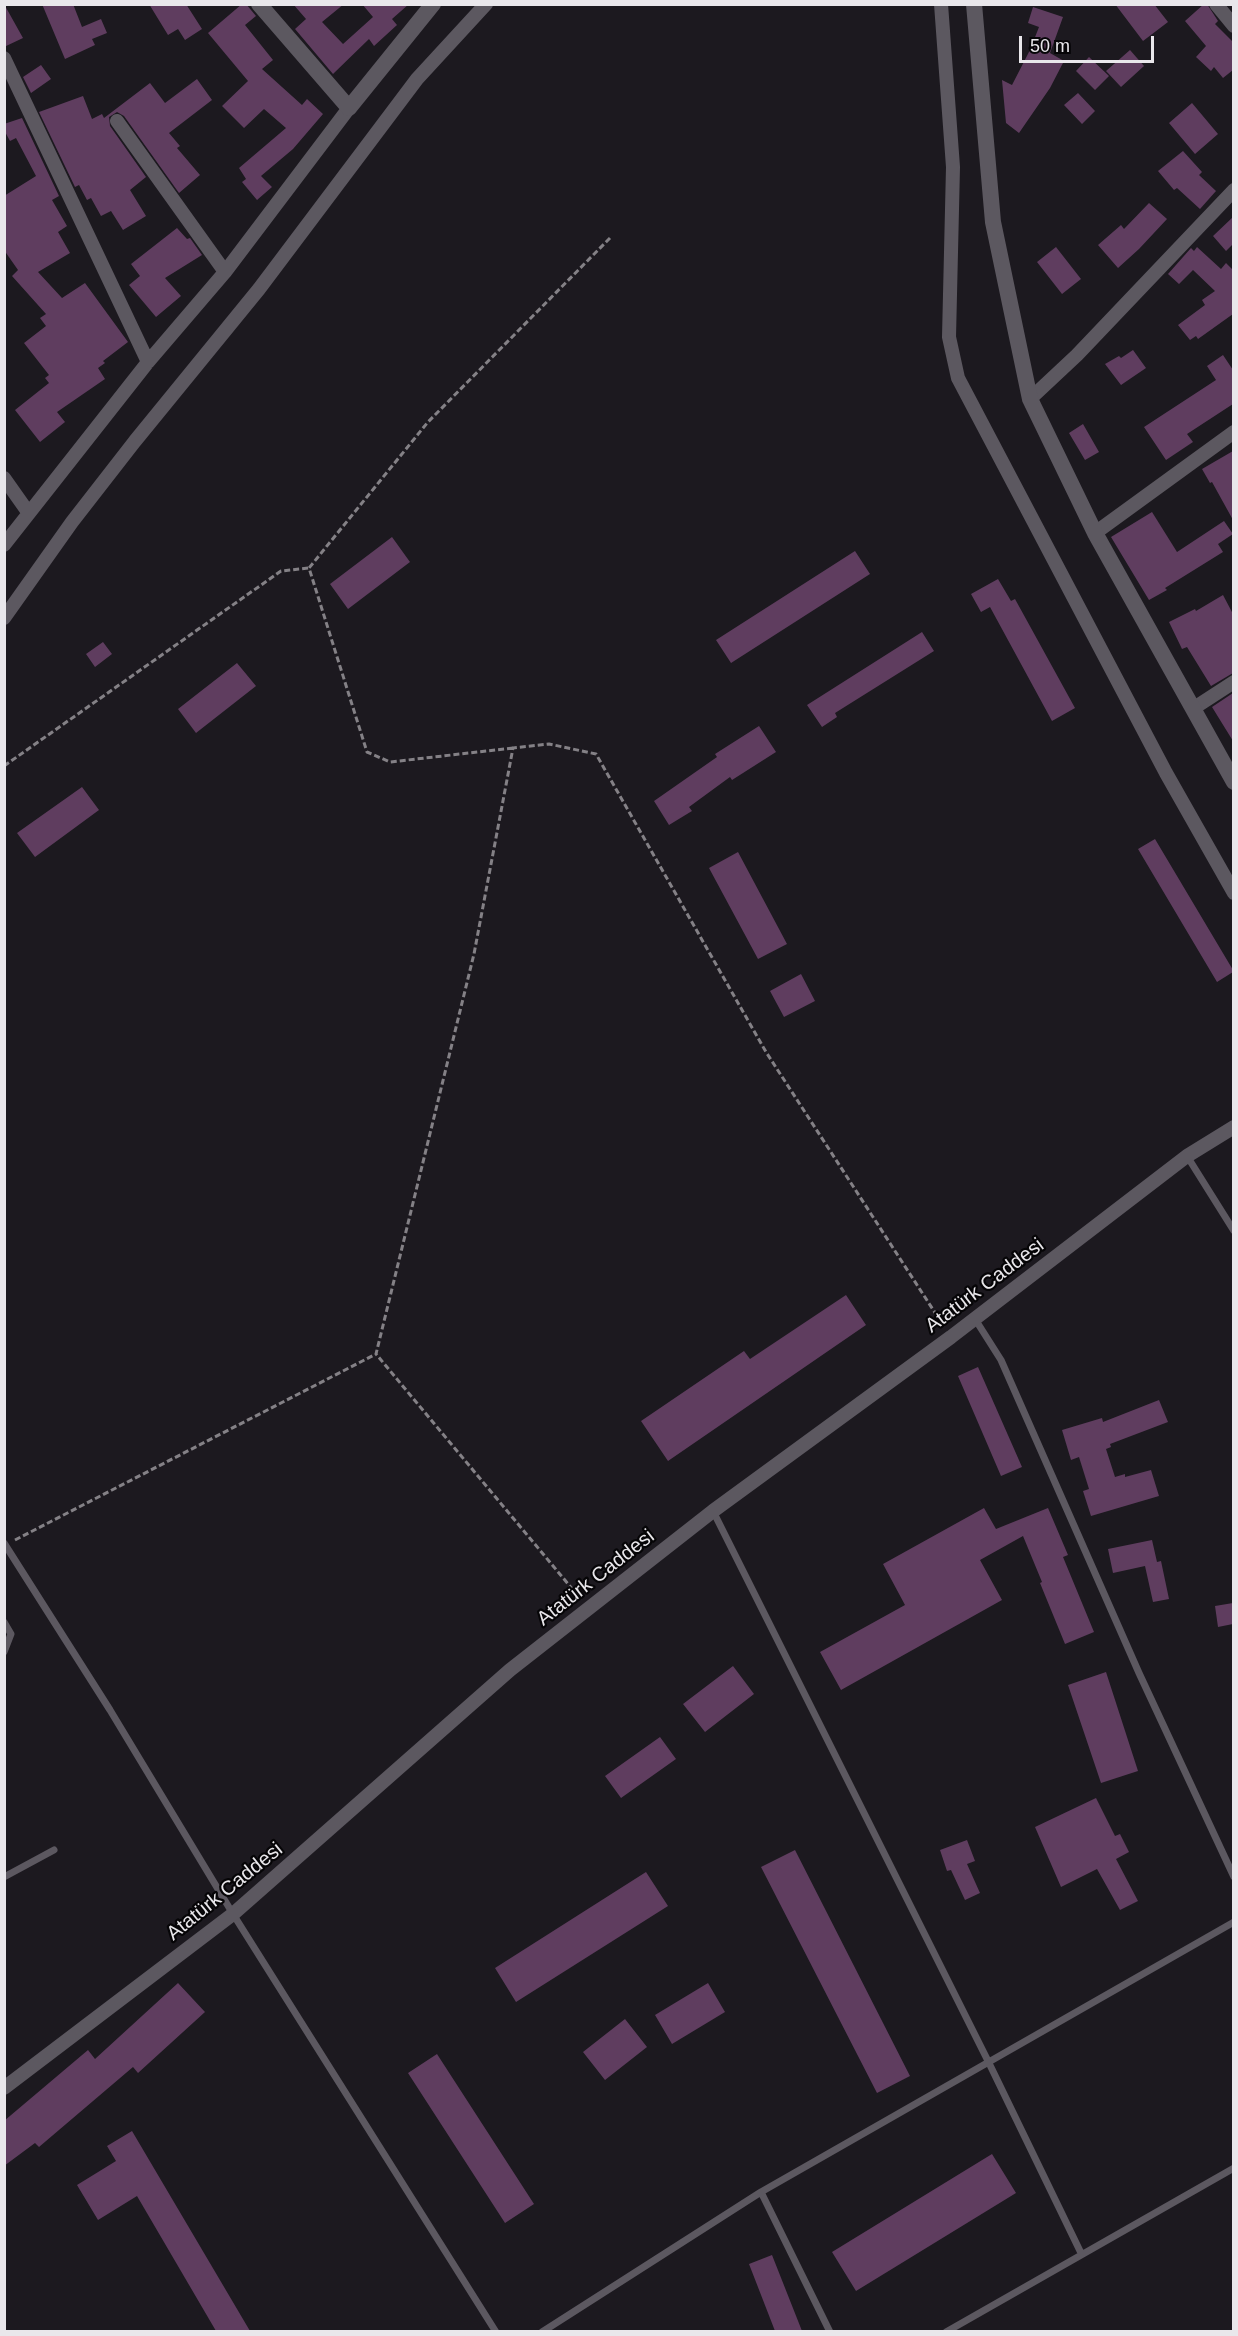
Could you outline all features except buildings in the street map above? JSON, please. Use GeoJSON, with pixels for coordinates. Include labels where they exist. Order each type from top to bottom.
{"type":"FeatureCollection","features":[{"type":"Feature","properties":{"kind":"street"},"geometry":{"type":"LineString","coordinates":[[259,4],[349,108]]}},
{"type":"Feature","properties":{"kind":"street"},"geometry":{"type":"LineString","coordinates":[[4,544],[148,362],[225,272],[349,108],[433,4]]}},
{"type":"Feature","properties":{"kind":"street"},"geometry":{"type":"LineString","coordinates":[[4,618],[72,522],[259,289],[417,79],[486,4]]}},
{"type":"Feature","properties":{"kind":"street"},"geometry":{"type":"LineString","coordinates":[[941,4],[952,167],[949,337],[958,378],[1166,773],[1233,892]]}},
{"type":"Feature","properties":{"kind":"street"},"geometry":{"type":"LineString","coordinates":[[974,4],[993,222],[1030,399],[1095,533],[1233,782]]}},
{"type":"Feature","properties":{"kind":"street"},"geometry":{"type":"LineString","coordinates":[[1216,4],[1233,26]]}},
{"type":"Feature","properties":{"kind":"street"},"geometry":{"type":"LineString","coordinates":[[4,58],[148,362]]}},
{"type":"Feature","properties":{"kind":"street"},"geometry":{"type":"LineString","coordinates":[[117,121],[225,272]]}},
{"type":"Feature","properties":{"kind":"street"},"geometry":{"type":"LineString","coordinates":[[1030,399],[1077,355],[1233,190]]}},
{"type":"Feature","properties":{"kind":"street"},"geometry":{"type":"LineString","coordinates":[[1095,533],[1233,432]]}},
{"type":"Feature","properties":{"kind":"street"},"geometry":{"type":"LineString","coordinates":[[4,478],[28,513]]}},
{"type":"Feature","properties":{"kind":"street"},"geometry":{"type":"LineString","coordinates":[[1194,708],[1233,682]]}},
{"type":"Feature","properties":{"kind":"street","name":"Atatürk Caddesi"},"geometry":{"type":"LineString","coordinates":[[4,2088],[233,1914],[510,1670],[713,1511],[951,1337],[1187,1156],[1233,1127]]}},
{"type":"Feature","properties":{"kind":"lane"},"geometry":{"type":"LineString","coordinates":[[1187,1156],[1233,1231]]}},
{"type":"Feature","properties":{"kind":"lane"},"geometry":{"type":"LineString","coordinates":[[975,1318],[1001,1360],[1139,1673],[1233,1877]]}},
{"type":"Feature","properties":{"kind":"lane"},"geometry":{"type":"LineString","coordinates":[[713,1511],[989,2062],[1081,2253]]}},
{"type":"Feature","properties":{"kind":"lane"},"geometry":{"type":"LineString","coordinates":[[5,1544],[110,1710],[233,1914],[496,2331]]}},
{"type":"Feature","properties":{"kind":"lane"},"geometry":{"type":"LineString","coordinates":[[4,1622],[11,1634],[4,1652]]}},
{"type":"Feature","properties":{"kind":"lane"},"geometry":{"type":"LineString","coordinates":[[4,1877],[54,1850]]}},
{"type":"Feature","properties":{"kind":"lane"},"geometry":{"type":"LineString","coordinates":[[542,2331],[761,2192],[1233,1922]]}},
{"type":"Feature","properties":{"kind":"lane"},"geometry":{"type":"LineString","coordinates":[[946,2331],[1233,2168]]}},
{"type":"Feature","properties":{"kind":"lane"},"geometry":{"type":"LineString","coordinates":[[761,2192],[830,2331]]}},
{"type":"Feature","properties":{"kind":"path"},"geometry":{"type":"LineString","coordinates":[[4,766],[281,571],[309,568],[428,422],[610,238]]}},
{"type":"Feature","properties":{"kind":"path"},"geometry":{"type":"LineString","coordinates":[[309,568],[367,752],[390,762],[549,744],[596,754],[766,1052],[951,1337]]}},
{"type":"Feature","properties":{"kind":"path"},"geometry":{"type":"LineString","coordinates":[[5,1544],[376,1354],[474,954],[513,748]]}},
{"type":"Feature","properties":{"kind":"path"},"geometry":{"type":"LineString","coordinates":[[376,1354],[588,1609]]}}]}
